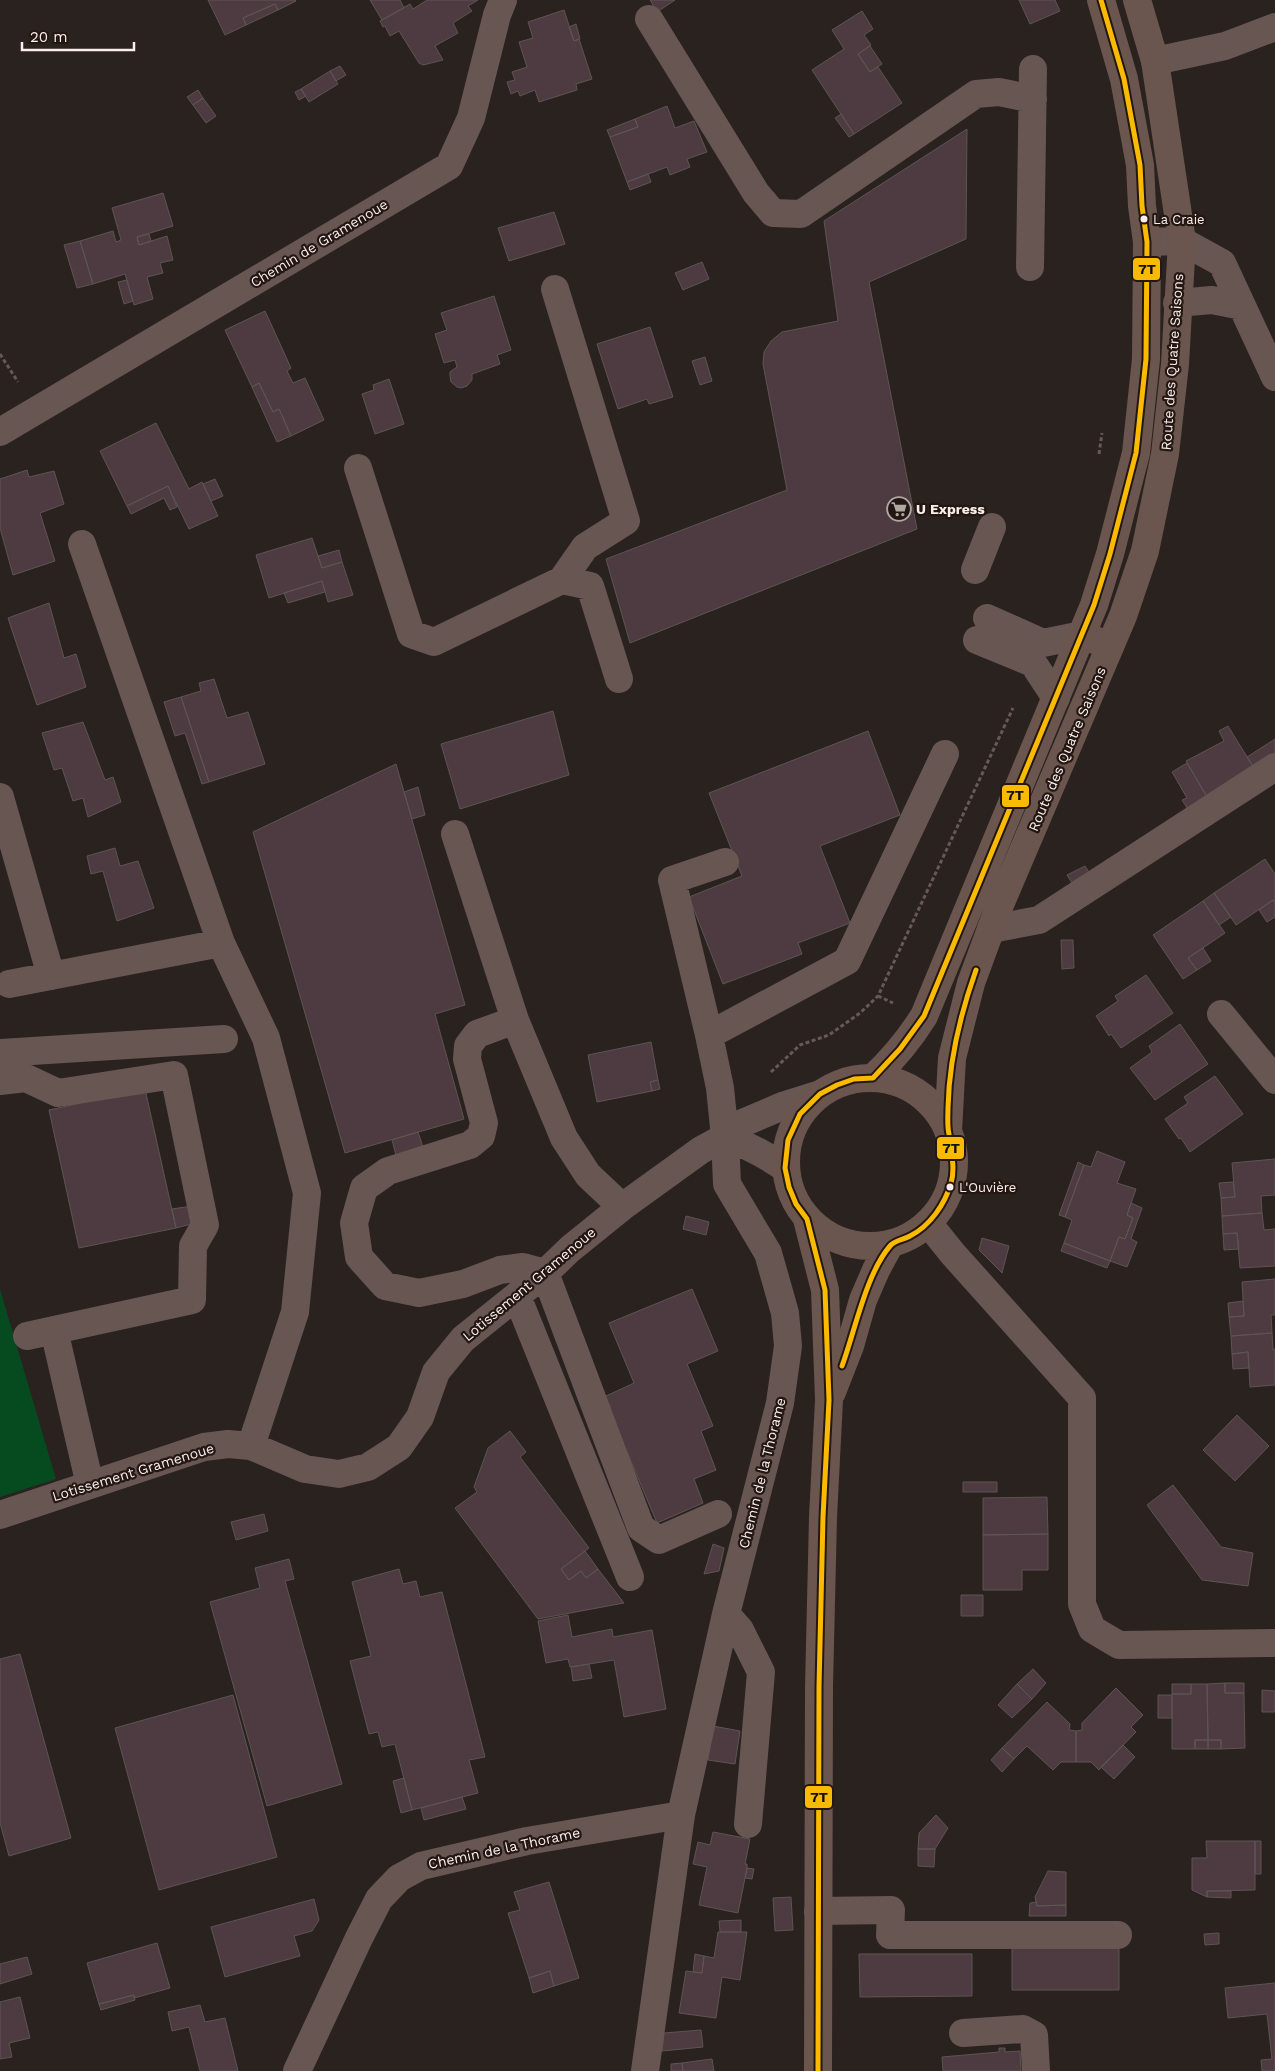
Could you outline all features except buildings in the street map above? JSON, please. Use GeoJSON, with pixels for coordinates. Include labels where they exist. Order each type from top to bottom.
{"type":"FeatureCollection","features":[{"type":"Feature","properties":{"kind":"main road","name":"Route des Quatre Saisons"},"geometry":{"type":"LineString","coordinates":[[873,1078],[898,1054],[924,1016],[1094,605],[1110,554],[1136,453],[1146,359],[1147,242],[1142,206],[1140,165],[1124,79],[1101,0]]}},
{"type":"Feature","properties":{"kind":"main road","name":"Route des Quatre Saisons"},"geometry":{"type":"LineString","coordinates":[[948,1131],[952,1058],[957,1030],[971,983],[995,918],[1123,616],[1145,551],[1165,454],[1175,364],[1182,241],[1155,61],[1137,0]]}},
{"type":"Feature","properties":{"kind":"main road"},"geometry":{"type":"LineString","coordinates":[[807,1219],[825,1234],[845,1243],[868,1247],[890,1244],[911,1236],[928,1223],[943,1204],[952,1180],[954,1155],[948,1131],[936,1110],[918,1094],[897,1082],[873,1078],[854,1079],[820,1094],[800,1114],[788,1140],[785,1168],[793,1195],[807,1219],[826,1290],[829,1400],[823,1516],[819,1678],[818,2071]]}},
{"type":"Feature","properties":{"kind":"main road"},"geometry":{"type":"LineString","coordinates":[[829,1400],[850,1346],[862,1300],[890,1244]]}},
{"type":"Feature","properties":{"kind":"street","name":"Chemin de Gramenoue"},"geometry":{"type":"LineString","coordinates":[[0,432],[449,166],[472,118],[503,0]]}},
{"type":"Feature","properties":{"kind":"street"},"geometry":{"type":"LineString","coordinates":[[649,19],[756,194],[773,213],[801,214],[976,94],[999,92],[1033,99]]}},
{"type":"Feature","properties":{"kind":"street"},"geometry":{"type":"LineString","coordinates":[[1155,61],[1225,46],[1275,27]]}},
{"type":"Feature","properties":{"kind":"street"},"geometry":{"type":"LineString","coordinates":[[1030,267],[1033,69]]}},
{"type":"Feature","properties":{"kind":"street"},"geometry":{"type":"LineString","coordinates":[[1147,242],[1182,241],[1222,263],[1275,377]]}},
{"type":"Feature","properties":{"kind":"street"},"geometry":{"type":"LineString","coordinates":[[358,468],[411,634],[434,642],[562,580],[585,547],[626,521],[555,289]]}},
{"type":"Feature","properties":{"kind":"street"},"geometry":{"type":"LineString","coordinates":[[1178,303],[1212,300],[1242,306]]}},
{"type":"Feature","properties":{"kind":"street"},"geometry":{"type":"LineString","coordinates":[[975,570],[992,527]]}},
{"type":"Feature","properties":{"kind":"street"},"geometry":{"type":"LineString","coordinates":[[82,544],[221,943],[266,1038],[307,1193],[295,1312],[251,1446]]}},
{"type":"Feature","properties":{"kind":"street"},"geometry":{"type":"LineString","coordinates":[[562,580],[590,586],[619,679]]}},
{"type":"Feature","properties":{"kind":"street"},"geometry":{"type":"LineString","coordinates":[[1056,698],[1033,663],[982,629],[1043,643],[1082,635],[1110,646]]}},
{"type":"Feature","properties":{"kind":"street"},"geometry":{"type":"LineString","coordinates":[[709,1035],[847,960],[945,754]]}},
{"type":"Feature","properties":{"kind":"street"},"geometry":{"type":"LineString","coordinates":[[995,918],[1039,920],[1275,767]]}},
{"type":"Feature","properties":{"kind":"street"},"geometry":{"type":"LineString","coordinates":[[0,797],[51,976]]}},
{"type":"Feature","properties":{"kind":"street"},"geometry":{"type":"LineString","coordinates":[[455,834],[515,1020],[564,1138],[588,1174],[622,1207]]}},
{"type":"Feature","properties":{"kind":"street","name":"Chemin de la Thorame"},"geometry":{"type":"LineString","coordinates":[[645,2071],[681,1815],[726,1614],[780,1403],[788,1346],[785,1313],[768,1254],[727,1184],[720,1088],[672,880],[724,862]]}},
{"type":"Feature","properties":{"kind":"street"},"geometry":{"type":"LineString","coordinates":[[9,984],[221,943]]}},
{"type":"Feature","properties":{"kind":"street"},"geometry":{"type":"LineString","coordinates":[[1221,1014],[1275,1080]]}},
{"type":"Feature","properties":{"kind":"street"},"geometry":{"type":"LineString","coordinates":[[515,1020],[477,1034],[468,1046],[467,1059],[484,1123],[481,1136],[470,1145],[388,1171],[364,1188],[354,1222],[359,1257],[385,1286],[419,1293],[463,1284],[500,1270],[522,1267],[545,1273],[641,1528],[659,1540],[718,1514]]}},
{"type":"Feature","properties":{"kind":"street"},"geometry":{"type":"LineString","coordinates":[[0,1053],[224,1039]]}},
{"type":"Feature","properties":{"kind":"street"},"geometry":{"type":"LineString","coordinates":[[0,1080],[26,1078],[58,1093],[174,1075],[205,1225],[193,1246],[192,1300],[27,1336]]}},
{"type":"Feature","properties":{"kind":"street","name":"Lotissement Gramenoue"},"geometry":{"type":"LineString","coordinates":[[0,1515],[204,1447],[228,1444],[251,1446],[305,1469],[339,1474],[368,1468],[398,1447],[420,1417],[436,1372],[463,1339],[545,1273],[570,1249],[622,1207],[701,1150],[725,1137],[738,1125],[785,1105],[820,1094]]}},
{"type":"Feature","properties":{"kind":"street"},"geometry":{"type":"LineString","coordinates":[[725,1137],[753,1148],[785,1168]]}},
{"type":"Feature","properties":{"kind":"street"},"geometry":{"type":"LineString","coordinates":[[928,1223],[953,1254],[1082,1398],[1082,1604],[1092,1629],[1119,1645],[1275,1643]]}},
{"type":"Feature","properties":{"kind":"street"},"geometry":{"type":"LineString","coordinates":[[517,1296],[630,1577]]}},
{"type":"Feature","properties":{"kind":"street"},"geometry":{"type":"LineString","coordinates":[[54,1330],[90,1485]]}},
{"type":"Feature","properties":{"kind":"street"},"geometry":{"type":"LineString","coordinates":[[726,1614],[740,1630],[761,1672],[748,1824]]}},
{"type":"Feature","properties":{"kind":"street","name":"Chemin de la Thorame"},"geometry":{"type":"LineString","coordinates":[[297,2071],[358,1938],[379,1900],[399,1878],[420,1866],[527,1841],[681,1815]]}},
{"type":"Feature","properties":{"kind":"street"},"geometry":{"type":"LineString","coordinates":[[818,1912],[891,1910],[890,1935],[1118,1935]]}},
{"type":"Feature","properties":{"kind":"street"},"geometry":{"type":"LineString","coordinates":[[963,2033],[1023,2029],[1034,2035],[1036,2071]]}},
{"type":"Feature","properties":{"kind":"green space"},"geometry":{"type":"Polygon","coordinates":[[[0,1289],[56,1479],[0,1497],[0,1289]]]}},
{"type":"Feature","properties":{"kind":"transit line","name":"7T"},"geometry":{"type":"LineString","coordinates":[[818,2071],[819,1687],[823,1517],[829,1400],[825,1290],[807,1219],[796,1204],[789,1187],[785,1168],[788,1140],[800,1114],[820,1094],[854,1079],[873,1078],[900,1049],[924,1016],[1094,605],[1110,554],[1136,453],[1146,359],[1147,242],[1142,206],[1140,165],[1124,79],[1101,0]]}},
{"type":"Feature","properties":{"kind":"transit line","name":"7T"},"geometry":{"type":"LineString","coordinates":[[842,1366],[862,1303],[874,1272],[882,1258],[892,1244],[917,1232],[936,1214],[945,1199],[951,1183],[953,1171],[948,1124],[953,1055],[960,1021],[976,970]]}},
{"type":"Feature","properties":{"kind":"place","name":"La Craie"},"geometry":{"type":"Point","coordinates":[1144,219]}},
{"type":"Feature","properties":{"kind":"place","name":"U Express"},"geometry":{"type":"Point","coordinates":[899,509]}},
{"type":"Feature","properties":{"kind":"place","name":"L'Ouvière"},"geometry":{"type":"Point","coordinates":[950,1187]}}]}
